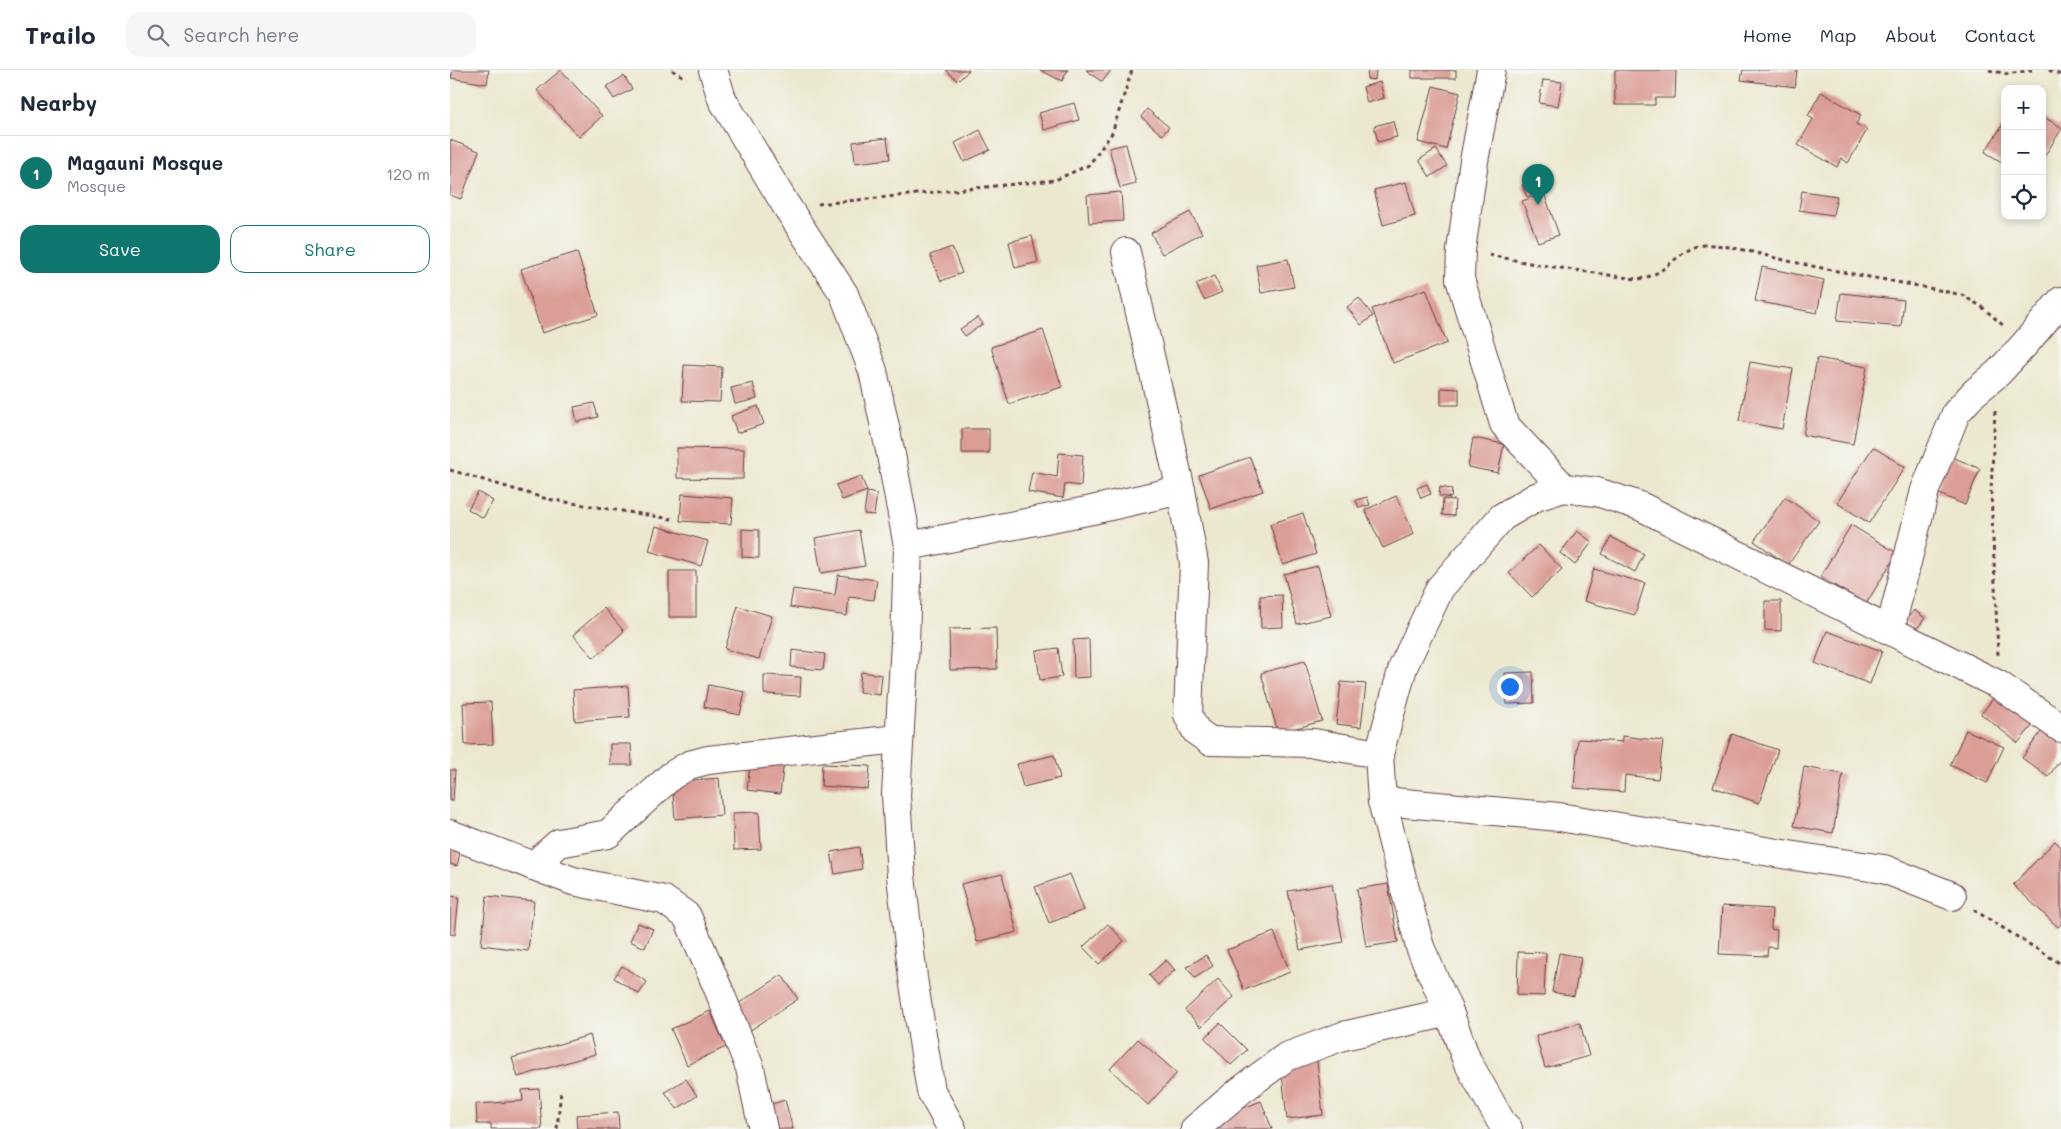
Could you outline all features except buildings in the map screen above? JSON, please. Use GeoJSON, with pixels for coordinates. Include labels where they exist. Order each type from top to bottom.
{"type":"FeatureCollection","features":[{"type":"Feature","properties":{"kind":"street"},"geometry":{"type":"LineString","coordinates":[[712,70],[722,99],[787,207],[844,294],[873,371],[908,546],[905,642],[896,795],[901,876],[913,978],[931,1091],[952,1129]]}},
{"type":"Feature","properties":{"kind":"street"},"geometry":{"type":"LineString","coordinates":[[1492,70],[1474,161],[1461,250],[1460,279],[1504,424],[1564,488]]}},
{"type":"Feature","properties":{"kind":"street"},"geometry":{"type":"LineString","coordinates":[[1126,252],[1181,490],[1194,563],[1188,715],[1196,731],[1210,741],[1314,743],[1379,754]]}},
{"type":"Feature","properties":{"kind":"street"},"geometry":{"type":"LineString","coordinates":[[1890,630],[1926,490],[1956,413],[1974,393],[1998,373],[2061,301]]}},
{"type":"Feature","properties":{"kind":"street"},"geometry":{"type":"LineString","coordinates":[[1508,1129],[1502,1123],[1467,1061],[1449,1012],[1420,947],[1382,801],[1379,754],[1403,667],[1440,588],[1502,517],[1536,497],[1564,488],[1597,492],[1640,506],[1999,685],[2061,728]]}},
{"type":"Feature","properties":{"kind":"street"},"geometry":{"type":"LineString","coordinates":[[908,546],[1082,512],[1181,490]]}},
{"type":"Feature","properties":{"kind":"street"},"geometry":{"type":"LineString","coordinates":[[533,866],[559,843],[608,834],[671,776],[689,765],[708,760],[898,739]]}},
{"type":"Feature","properties":{"kind":"street"},"geometry":{"type":"LineString","coordinates":[[1382,801],[1559,817],[1884,869],[1952,896]]}},
{"type":"Feature","properties":{"kind":"street"},"geometry":{"type":"LineString","coordinates":[[450,834],[573,881],[664,900],[686,916],[750,1068],[762,1129]]}},
{"type":"Feature","properties":{"kind":"street"},"geometry":{"type":"LineString","coordinates":[[1195,1129],[1240,1091],[1286,1057],[1343,1036],[1449,1012]]}},
{"type":"Feature","properties":{"kind":"path"},"geometry":{"type":"LineString","coordinates":[[787,207],[1055,180],[1089,165],[1112,133],[1132,70]]}},
{"type":"Feature","properties":{"kind":"path"},"geometry":{"type":"LineString","coordinates":[[1989,70],[2007,74],[2032,70]]}},
{"type":"Feature","properties":{"kind":"path"},"geometry":{"type":"LineString","coordinates":[[2049,70],[2061,75]]}},
{"type":"Feature","properties":{"kind":"path"},"geometry":{"type":"LineString","coordinates":[[1461,250],[1540,265],[1636,279],[1647,278],[1659,273],[1686,251],[1705,244],[1727,247],[1807,265],[1962,295],[1982,307],[2024,345]]}},
{"type":"Feature","properties":{"kind":"path"},"geometry":{"type":"LineString","coordinates":[[1998,373],[1991,491],[1999,685]]}},
{"type":"Feature","properties":{"kind":"path"},"geometry":{"type":"LineString","coordinates":[[450,470],[547,499],[672,518]]}},
{"type":"Feature","properties":{"kind":"path"},"geometry":{"type":"LineString","coordinates":[[1952,896],[2061,964]]}},
{"type":"Feature","properties":{"kind":"path"},"geometry":{"type":"LineString","coordinates":[[557,1129],[561,1091]]}},
{"type":"Feature","properties":{"kind":"place","name":"Magauni Mosque"},"geometry":{"type":"Point","coordinates":[1538,205]}}]}
